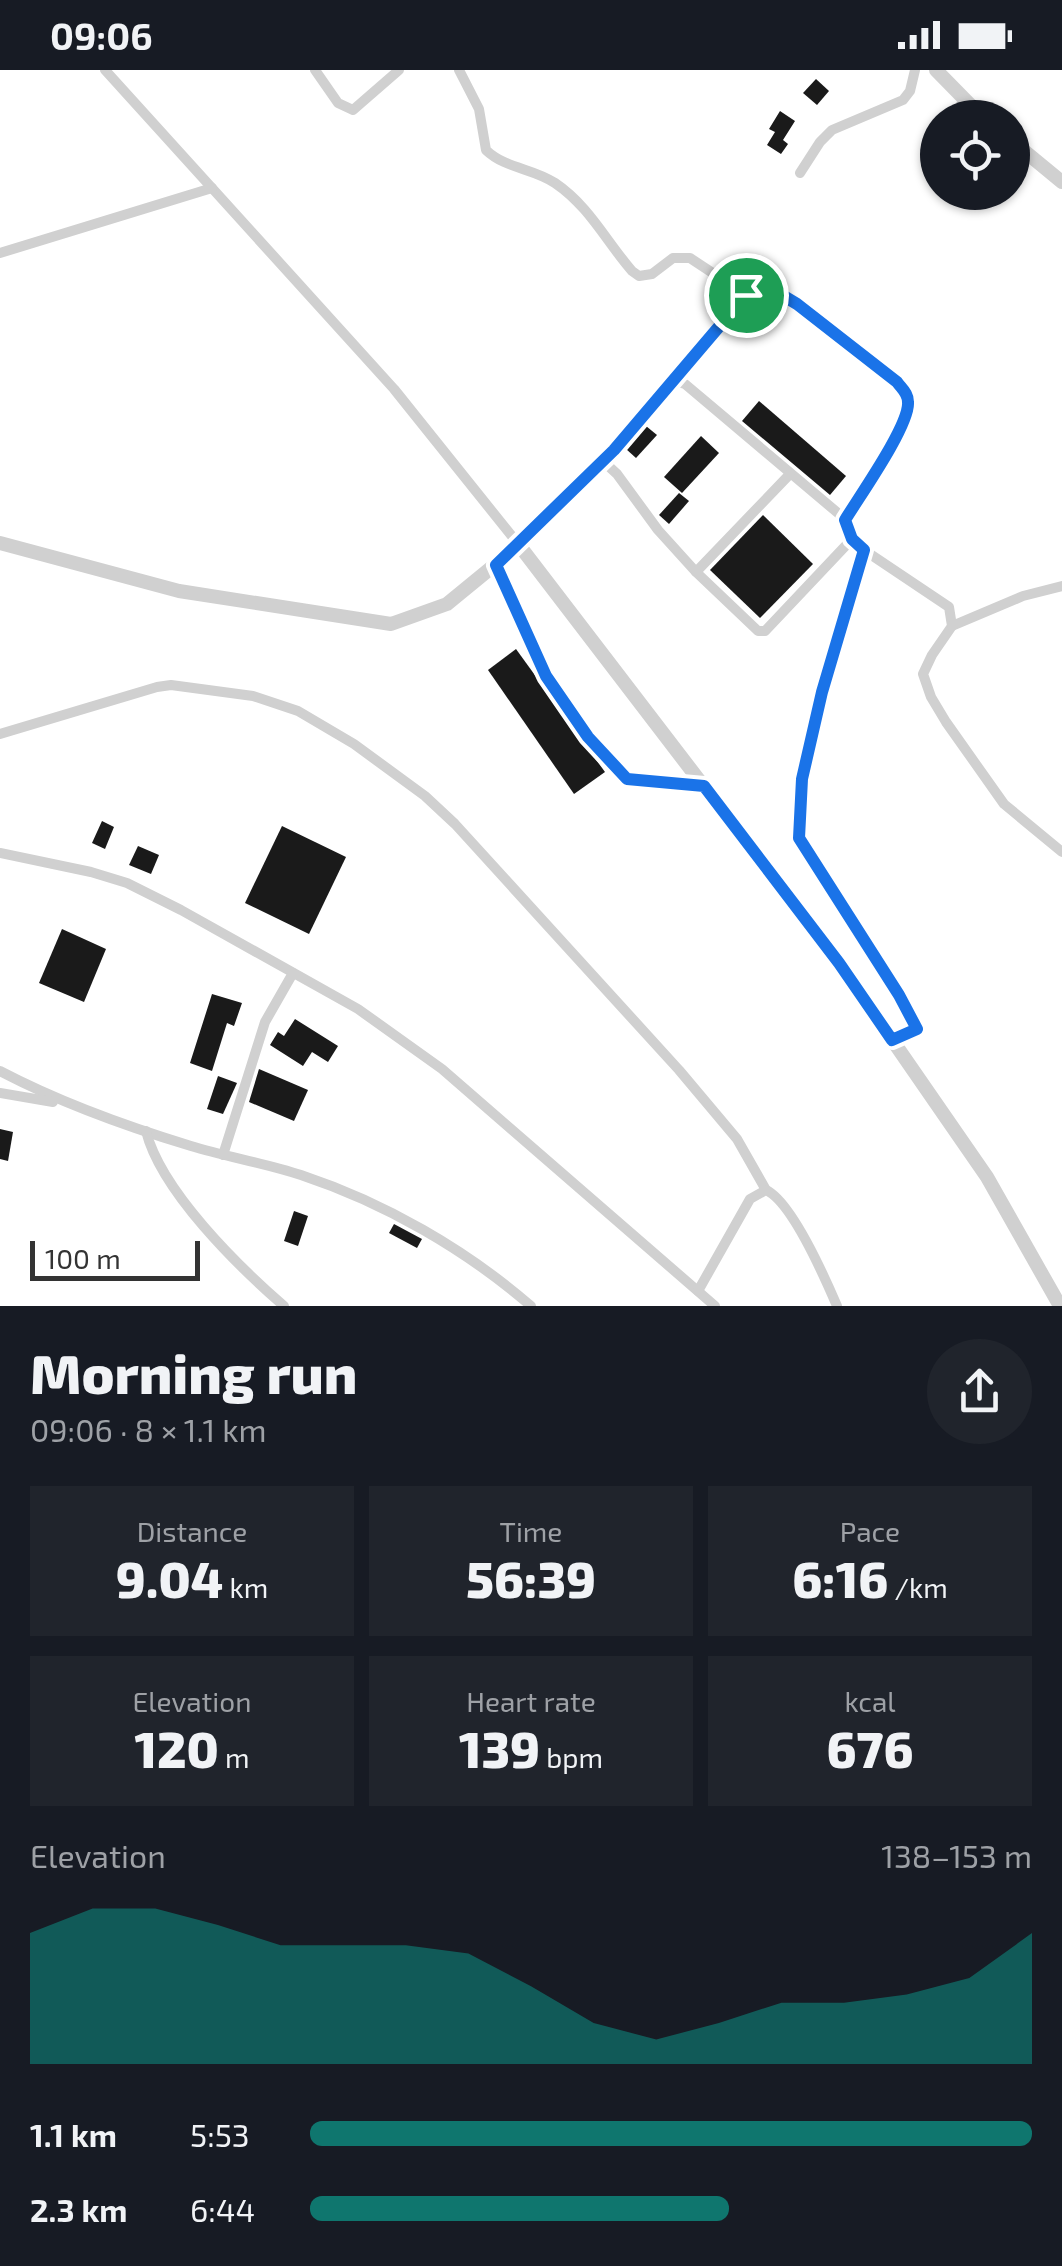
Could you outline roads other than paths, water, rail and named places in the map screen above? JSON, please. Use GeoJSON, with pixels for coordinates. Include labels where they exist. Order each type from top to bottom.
{"type":"FeatureCollection","features":[{"type":"Feature","properties":{"kind":"street"},"geometry":{"type":"LineString","coordinates":[[105,70],[394,389],[518,545],[839,963],[987,1176],[1060,1306]]}},
{"type":"Feature","properties":{"kind":"street"},"geometry":{"type":"LineString","coordinates":[[315,70],[338,103],[353,110],[400,70]]}},
{"type":"Feature","properties":{"kind":"street"},"geometry":{"type":"LineString","coordinates":[[459,70],[478,109],[486,150],[510,166],[554,182],[600,224],[632,271],[640,276],[652,274],[674,258],[690,258],[746,295],[782,295],[906,392],[907,414],[845,520]]}},
{"type":"Feature","properties":{"kind":"street"},"geometry":{"type":"LineString","coordinates":[[800,173],[832,130],[904,100],[916,70]]}},
{"type":"Feature","properties":{"kind":"street"},"geometry":{"type":"LineString","coordinates":[[936,70],[965,100]]}},
{"type":"Feature","properties":{"kind":"street"},"geometry":{"type":"LineString","coordinates":[[1030,156],[1062,182]]}},
{"type":"Feature","properties":{"kind":"street"},"geometry":{"type":"LineString","coordinates":[[0,253],[212,188]]}},
{"type":"Feature","properties":{"kind":"street"},"geometry":{"type":"LineString","coordinates":[[0,543],[179,590],[392,624],[448,604],[518,545],[603,461],[746,295]]}},
{"type":"Feature","properties":{"kind":"street"},"geometry":{"type":"LineString","coordinates":[[670,380],[685,384],[845,520],[852,539],[864,550],[949,607],[952,626],[924,674],[931,698],[1004,804],[1062,852]]}},
{"type":"Feature","properties":{"kind":"street"},"geometry":{"type":"LineString","coordinates":[[603,461],[658,530],[753,629],[765,631],[852,539]]}},
{"type":"Feature","properties":{"kind":"street"},"geometry":{"type":"LineString","coordinates":[[696,572],[790,474]]}},
{"type":"Feature","properties":{"kind":"street"},"geometry":{"type":"LineString","coordinates":[[864,550],[802,779],[799,838],[917,1029],[892,1040]]}},
{"type":"Feature","properties":{"kind":"street"},"geometry":{"type":"LineString","coordinates":[[952,626],[1023,596],[1062,586]]}},
{"type":"Feature","properties":{"kind":"street"},"geometry":{"type":"LineString","coordinates":[[0,734],[171,685],[252,696],[298,711],[326,728],[425,796],[455,824],[679,1070],[736,1139],[766,1190],[772,1192],[794,1222],[818,1262],[837,1306]]}},
{"type":"Feature","properties":{"kind":"street"},"geometry":{"type":"LineString","coordinates":[[0,853],[92,872],[127,884],[182,910],[358,1009],[442,1069],[714,1306]]}},
{"type":"Feature","properties":{"kind":"street"},"geometry":{"type":"LineString","coordinates":[[224,1155],[265,1022],[293,973]]}},
{"type":"Feature","properties":{"kind":"street"},"geometry":{"type":"LineString","coordinates":[[0,1071],[64,1104],[348,1192],[488,1268],[531,1306]]}},
{"type":"Feature","properties":{"kind":"street"},"geometry":{"type":"LineString","coordinates":[[0,1094],[64,1104]]}},
{"type":"Feature","properties":{"kind":"street"},"geometry":{"type":"LineString","coordinates":[[146,1131],[156,1160],[222,1248],[284,1306]]}},
{"type":"Feature","properties":{"kind":"street"},"geometry":{"type":"LineString","coordinates":[[698,1291],[750,1199],[766,1190]]}},
{"type":"Feature","properties":{"kind":"lane"},"geometry":{"type":"LineString","coordinates":[[496,565],[546,676],[588,737],[627,779],[704,786]]}}]}
